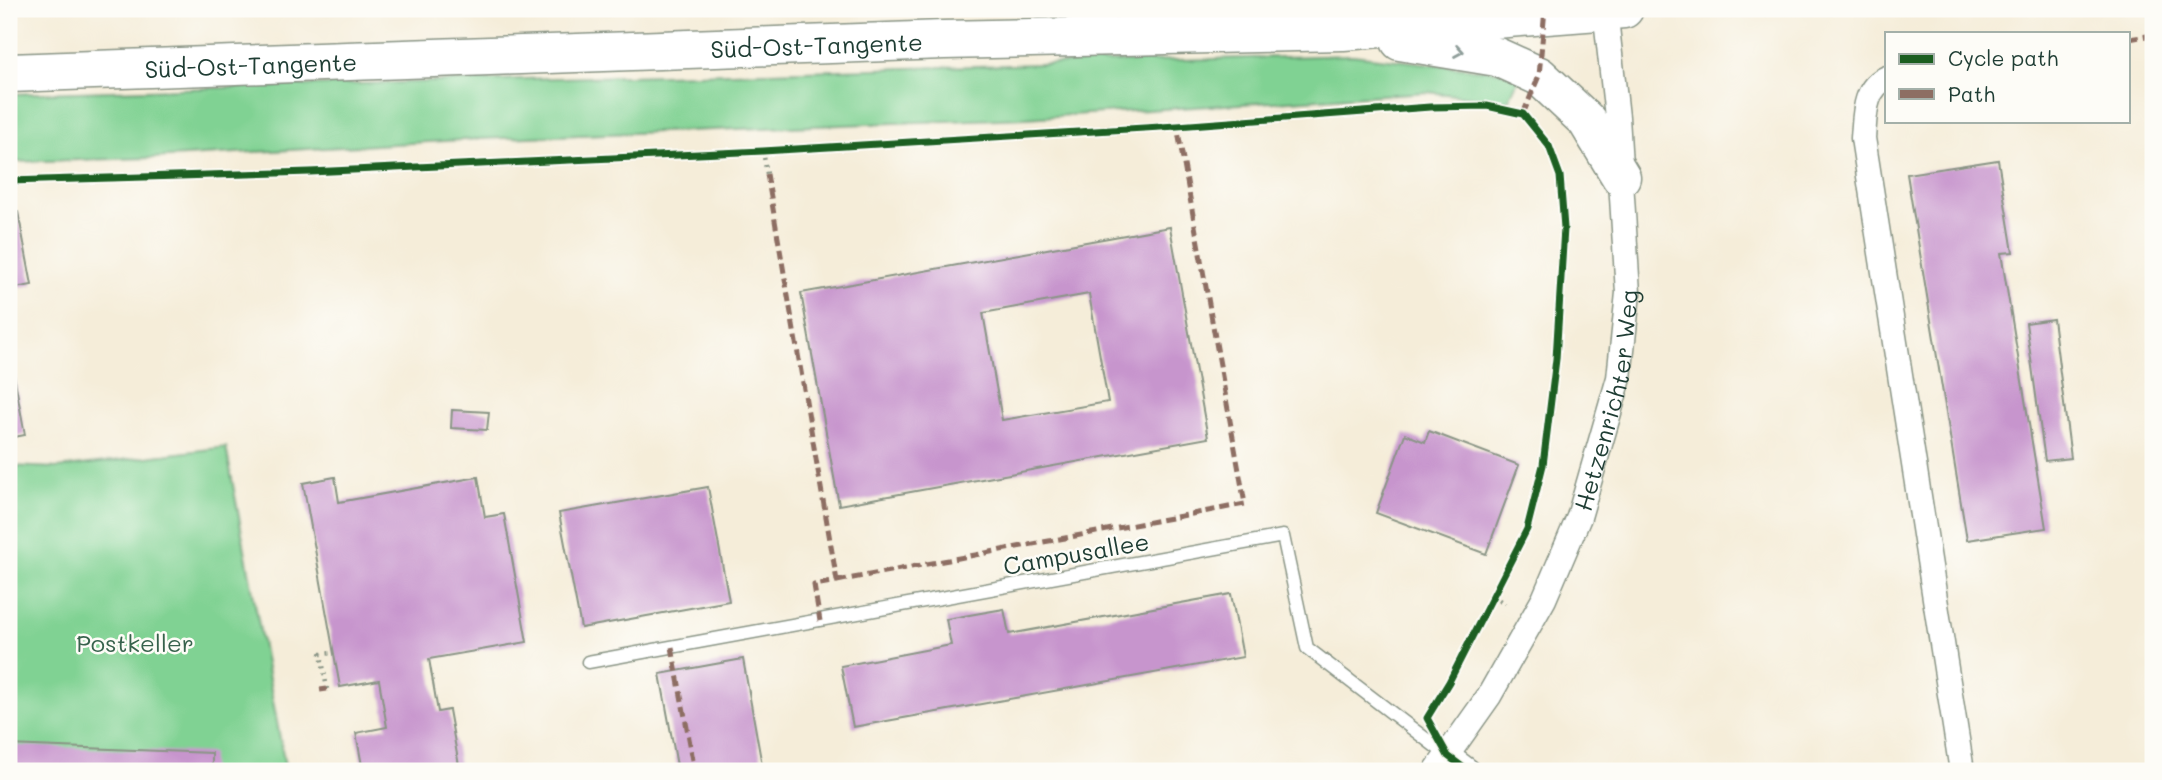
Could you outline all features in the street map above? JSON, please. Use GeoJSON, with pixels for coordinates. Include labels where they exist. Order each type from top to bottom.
{"type":"FeatureCollection","features":[{"type":"Feature","properties":{"kind":"main road","name":"Süd-Ost-Tangente"},"geometry":{"type":"LineString","coordinates":[[9,73],[930,41],[1343,32],[1611,9]]}},
{"type":"Feature","properties":{"kind":"main road"},"geometry":{"type":"LineString","coordinates":[[1343,32],[1497,57],[1539,76],[1587,121],[1621,177]]}},
{"type":"Feature","properties":{"kind":"street","name":"Hetzenrichter Weg"},"geometry":{"type":"LineString","coordinates":[[1442,764],[1489,696],[1544,599],[1578,517],[1619,378],[1628,293],[1611,9]]}},
{"type":"Feature","properties":{"kind":"street"},"geometry":{"type":"LineString","coordinates":[[1885,79],[1880,81],[1867,100],[1863,138],[1962,771]]}},
{"type":"Feature","properties":{"kind":"street"},"geometry":{"type":"LineString","coordinates":[[1442,764],[1468,771]]}},
{"type":"Feature","properties":{"kind":"lane","name":"Campusallee"},"geometry":{"type":"LineString","coordinates":[[588,662],[1283,536],[1307,648],[1442,764]]}},
{"type":"Feature","properties":{"kind":"path"},"geometry":{"type":"LineString","coordinates":[[763,151],[767,174]]}},
{"type":"Feature","properties":{"kind":"path"},"geometry":{"type":"LineString","coordinates":[[1493,596],[1506,604]]}},
{"type":"Feature","properties":{"kind":"path"},"geometry":{"type":"LineString","coordinates":[[327,689],[321,654],[334,653]]}},
{"type":"Feature","properties":{"kind":"green space"},"geometry":{"type":"Polygon","coordinates":[[[1352,55],[1521,74],[1508,101],[1427,92],[1025,118],[479,139],[152,158],[9,162],[9,94],[1352,55]]]}},
{"type":"Feature","properties":{"kind":"green space","name":"Postkeller"},"geometry":{"type":"Polygon","coordinates":[[[226,447],[286,771],[9,771],[9,466],[58,468],[226,447]]]}},
{"type":"Feature","properties":{"kind":"building"},"geometry":{"type":"Polygon","coordinates":[[[1998,160],[2013,252],[2001,253],[2046,528],[1967,540],[1907,174],[1998,160]]]}},
{"type":"Feature","properties":{"kind":"building"},"geometry":{"type":"Polygon","coordinates":[[[18,212],[32,285],[9,289],[9,213],[18,212]]]}},
{"type":"Feature","properties":{"kind":"building"},"geometry":{"type":"Polygon","coordinates":[[[1170,227],[1208,438],[839,505],[801,293],[1170,227]],[[1089,294],[983,313],[1002,420],[1108,402],[1089,294]]]}},
{"type":"Feature","properties":{"kind":"building"},"geometry":{"type":"Polygon","coordinates":[[[2053,319],[2071,458],[2045,461],[2026,323],[2053,319]]]}},
{"type":"Feature","properties":{"kind":"building"},"geometry":{"type":"Polygon","coordinates":[[[9,348],[25,435],[9,438],[9,348]]]}},
{"type":"Feature","properties":{"kind":"building"},"geometry":{"type":"Polygon","coordinates":[[[452,410],[489,412],[487,430],[451,428],[452,410]]]}},
{"type":"Feature","properties":{"kind":"building"},"geometry":{"type":"Polygon","coordinates":[[[1429,431],[1519,465],[1486,554],[1376,513],[1405,434],[1425,442],[1429,431]]]}},
{"type":"Feature","properties":{"kind":"building"},"geometry":{"type":"Polygon","coordinates":[[[335,477],[339,502],[478,477],[485,517],[504,514],[527,642],[429,659],[438,712],[449,710],[460,771],[363,771],[356,733],[387,727],[379,680],[340,687],[303,483],[335,477]]]}},
{"type":"Feature","properties":{"kind":"building"},"geometry":{"type":"Polygon","coordinates":[[[708,487],[729,601],[581,628],[559,513],[708,487]]]}},
{"type":"Feature","properties":{"kind":"building"},"geometry":{"type":"Polygon","coordinates":[[[1231,594],[1243,657],[853,727],[841,666],[951,645],[946,619],[1004,609],[1009,634],[1231,594]]]}},
{"type":"Feature","properties":{"kind":"building"},"geometry":{"type":"Polygon","coordinates":[[[743,659],[763,771],[678,771],[660,674],[743,659]]]}},
{"type":"Feature","properties":{"kind":"building"},"geometry":{"type":"Polygon","coordinates":[[[9,745],[212,753],[212,771],[9,771],[9,745]]]}},
{"type":"Feature","properties":{"kind":"marked path"},"geometry":{"type":"LineString","coordinates":[[1523,114],[1539,76],[1545,9]]}},
{"type":"Feature","properties":{"kind":"marked path"},"geometry":{"type":"LineString","coordinates":[[2130,39],[2153,35]]}},
{"type":"Feature","properties":{"kind":"marked path"},"geometry":{"type":"LineString","coordinates":[[837,581],[1245,504],[1177,126]]}},
{"type":"Feature","properties":{"kind":"marked path"},"geometry":{"type":"LineString","coordinates":[[767,174],[837,581],[814,585],[820,621]]}},
{"type":"Feature","properties":{"kind":"marked path"},"geometry":{"type":"LineString","coordinates":[[672,647],[695,771]]}},
{"type":"Feature","properties":{"kind":"marked path"},"geometry":{"type":"LineString","coordinates":[[320,690],[327,689]]}},
{"type":"Feature","properties":{"kind":"cycle path"},"geometry":{"type":"LineString","coordinates":[[9,181],[310,172],[763,151],[1177,126],[1430,107],[1487,106],[1523,114],[1549,146],[1560,176],[1564,228],[1556,359],[1543,465],[1527,529],[1449,682],[1427,718],[1448,756],[1468,771]]}}]}
